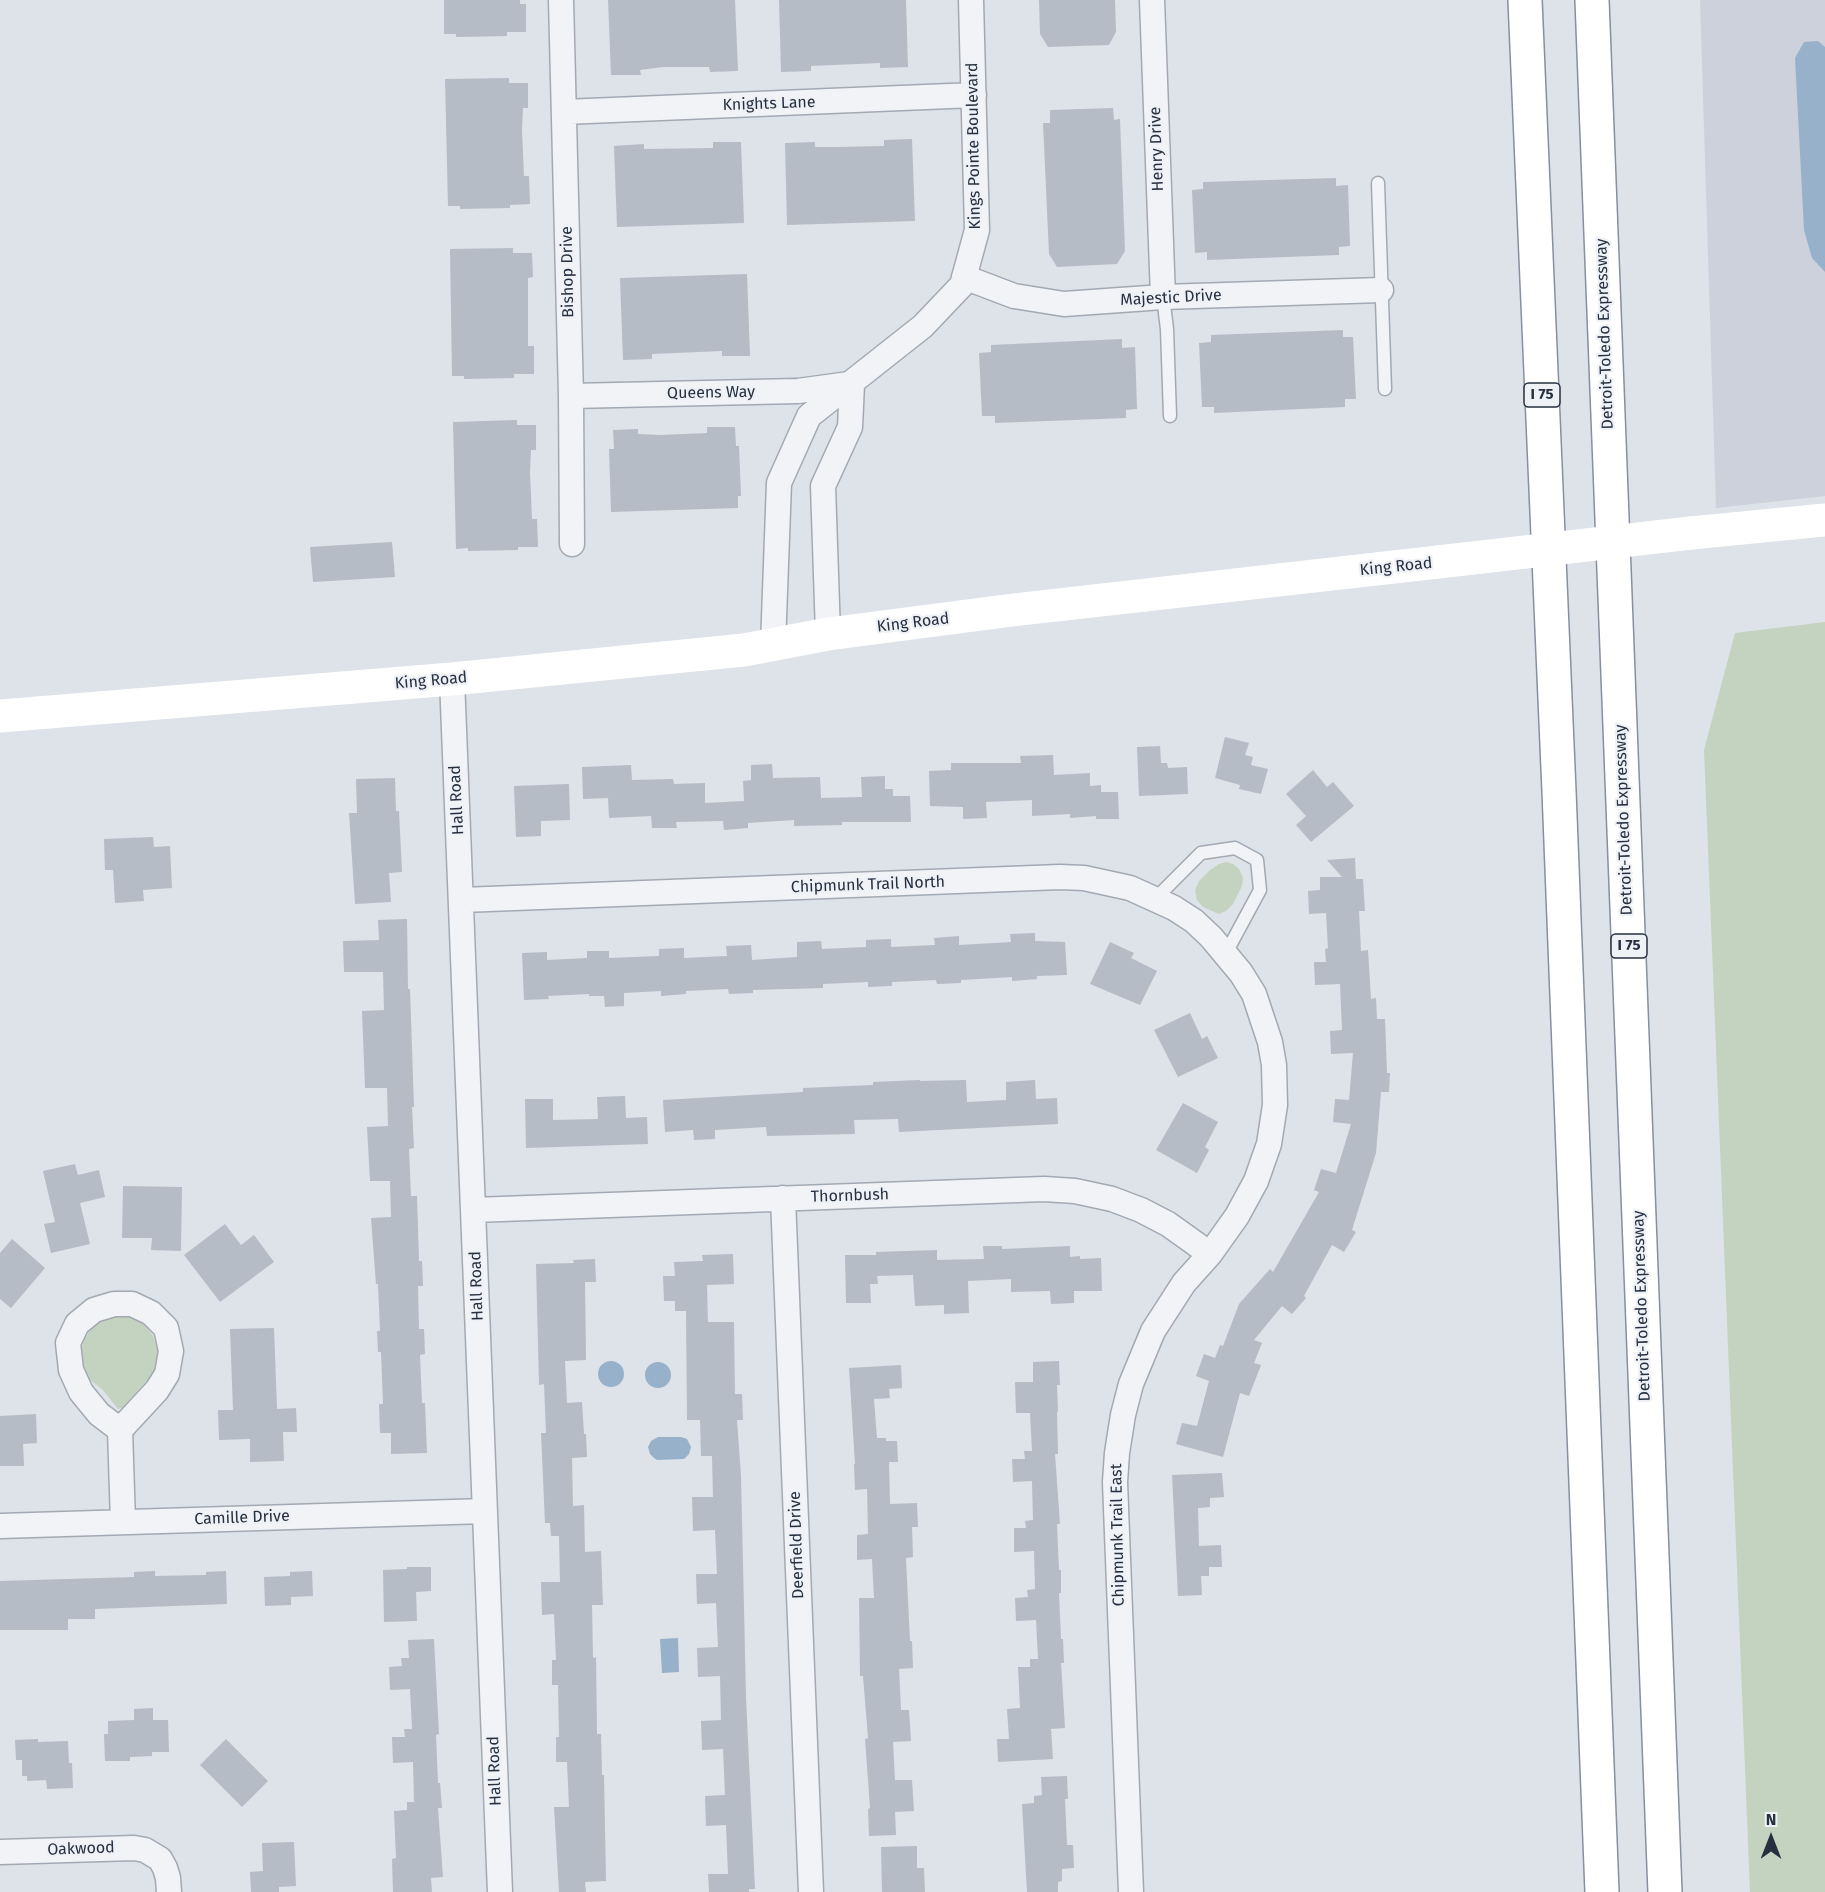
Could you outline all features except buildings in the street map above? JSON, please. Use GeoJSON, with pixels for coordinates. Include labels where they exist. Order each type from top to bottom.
{"type":"FeatureCollection","features":[{"type":"Feature","properties":{"kind":"main road","name":"I 75"},"geometry":{"type":"LineString","coordinates":[[1525,0],[1559,791],[1602,1892]]}},
{"type":"Feature","properties":{"kind":"main road","name":"Detroit-Toledo Expressway"},"geometry":{"type":"LineString","coordinates":[[1592,0],[1665,1892]]}},
{"type":"Feature","properties":{"kind":"main road","name":"King Road"},"geometry":{"type":"LineString","coordinates":[[0,716],[452,679],[773,645],[828,634],[1013,610],[1691,533],[1825,520]]}},
{"type":"Feature","properties":{"kind":"street","name":"Bishop Drive"},"geometry":{"type":"LineString","coordinates":[[561,0],[571,396],[572,544]]}},
{"type":"Feature","properties":{"kind":"street","name":"Kings Pointe Boulevard"},"geometry":{"type":"LineString","coordinates":[[773,645],[778,483],[809,416],[923,326],[962,285],[977,230],[971,0]]}},
{"type":"Feature","properties":{"kind":"street","name":"Henry Drive"},"geometry":{"type":"LineString","coordinates":[[1152,0],[1162,297]]}},
{"type":"Feature","properties":{"kind":"street","name":"Knights Lane"},"geometry":{"type":"LineString","coordinates":[[564,112],[974,95]]}},
{"type":"Feature","properties":{"kind":"street","name":"Majestic Drive"},"geometry":{"type":"LineString","coordinates":[[964,277],[1014,296],[1064,304],[1162,297],[1382,290]]}},
{"type":"Feature","properties":{"kind":"street","name":"Queens Way"},"geometry":{"type":"LineString","coordinates":[[571,396],[798,391],[852,384]]}},
{"type":"Feature","properties":{"kind":"street"},"geometry":{"type":"LineString","coordinates":[[828,634],[823,486],[850,427],[852,384]]}},
{"type":"Feature","properties":{"kind":"street","name":"Hall Road"},"geometry":{"type":"LineString","coordinates":[[452,679],[500,1892]]}},
{"type":"Feature","properties":{"kind":"street","name":"Chipmunk Trail North"},"geometry":{"type":"LineString","coordinates":[[462,900],[1060,877],[1107,882],[1156,898],[1194,921],[1226,953],[1241,973]]}},
{"type":"Feature","properties":{"kind":"street","name":"Chipmunk Trail East"},"geometry":{"type":"LineString","coordinates":[[1131,1892],[1115,1482],[1117,1453],[1123,1415],[1141,1357],[1167,1306],[1210,1254],[1237,1215],[1256,1181],[1269,1144],[1275,1105],[1274,1065],[1270,1042],[1254,994],[1241,973]]}},
{"type":"Feature","properties":{"kind":"street","name":"Thornbush"},"geometry":{"type":"LineString","coordinates":[[474,1210],[1044,1189],[1075,1191],[1112,1199],[1141,1210],[1168,1224],[1210,1254]]}},
{"type":"Feature","properties":{"kind":"street","name":"Deerfield Drive"},"geometry":{"type":"LineString","coordinates":[[783,1198],[812,1892]]}},
{"type":"Feature","properties":{"kind":"street"},"geometry":{"type":"LineString","coordinates":[[120,1430],[99,1414],[81,1392],[71,1370],[69,1343],[77,1324],[94,1310],[114,1304],[132,1304],[151,1313],[166,1328],[171,1351],[167,1374],[157,1390],[120,1430],[123,1522]]}},
{"type":"Feature","properties":{"kind":"street","name":"Camille Drive"},"geometry":{"type":"LineString","coordinates":[[0,1526],[485,1511]]}},
{"type":"Feature","properties":{"kind":"street","name":"Oakwood"},"geometry":{"type":"LineString","coordinates":[[0,1852],[134,1848],[145,1850],[160,1859],[168,1878],[169,1892]]}},
{"type":"Feature","properties":{"kind":"lane"},"geometry":{"type":"LineString","coordinates":[[1378,183],[1386,389]]}},
{"type":"Feature","properties":{"kind":"lane"},"geometry":{"type":"LineString","coordinates":[[1162,297],[1167,329],[1170,417]]}},
{"type":"Feature","properties":{"kind":"lane"},"geometry":{"type":"LineString","coordinates":[[1156,898],[1201,853],[1235,848],[1257,860],[1260,890],[1246,920],[1226,953]]}},
{"type":"Feature","properties":{"kind":"shaded area"},"geometry":{"type":"Polygon","coordinates":[[[1700,0],[1825,0],[1825,496],[1716,508],[1700,0]]]}},
{"type":"Feature","properties":{"kind":"green space"},"geometry":{"type":"Polygon","coordinates":[[[1825,622],[1825,1892],[1750,1892],[1704,750],[1735,633],[1825,622]]]}},
{"type":"Feature","properties":{"kind":"green space"},"geometry":{"type":"Polygon","coordinates":[[[1226,862],[1239,869],[1243,878],[1242,886],[1233,904],[1219,914],[1203,907],[1197,900],[1195,890],[1199,881],[1210,870],[1226,862]]]}},
{"type":"Feature","properties":{"kind":"green space"},"geometry":{"type":"Polygon","coordinates":[[[128,1316],[143,1323],[153,1336],[159,1354],[156,1370],[122,1408],[118,1409],[102,1389],[90,1380],[84,1370],[81,1355],[83,1341],[93,1326],[103,1318],[128,1316]]]}},
{"type":"Feature","properties":{"kind":"water"},"geometry":{"type":"Polygon","coordinates":[[[1818,41],[1825,47],[1825,272],[1812,258],[1804,230],[1795,58],[1804,42],[1818,41]]]}},
{"type":"Feature","properties":{"kind":"water"},"geometry":{"type":"Polygon","coordinates":[[[611,1361],[620,1365],[624,1374],[620,1383],[611,1387],[602,1383],[598,1374],[602,1365],[611,1361]]]}},
{"type":"Feature","properties":{"kind":"water"},"geometry":{"type":"Polygon","coordinates":[[[658,1362],[667,1366],[671,1375],[667,1384],[658,1388],[649,1384],[645,1375],[649,1366],[658,1362]]]}},
{"type":"Feature","properties":{"kind":"water"},"geometry":{"type":"Polygon","coordinates":[[[658,1437],[687,1439],[691,1447],[689,1454],[684,1459],[657,1460],[650,1454],[648,1447],[651,1441],[658,1437]]]}},
{"type":"Feature","properties":{"kind":"water"},"geometry":{"type":"Polygon","coordinates":[[[678,1638],[679,1672],[662,1673],[660,1639],[678,1638]]]}}]}
